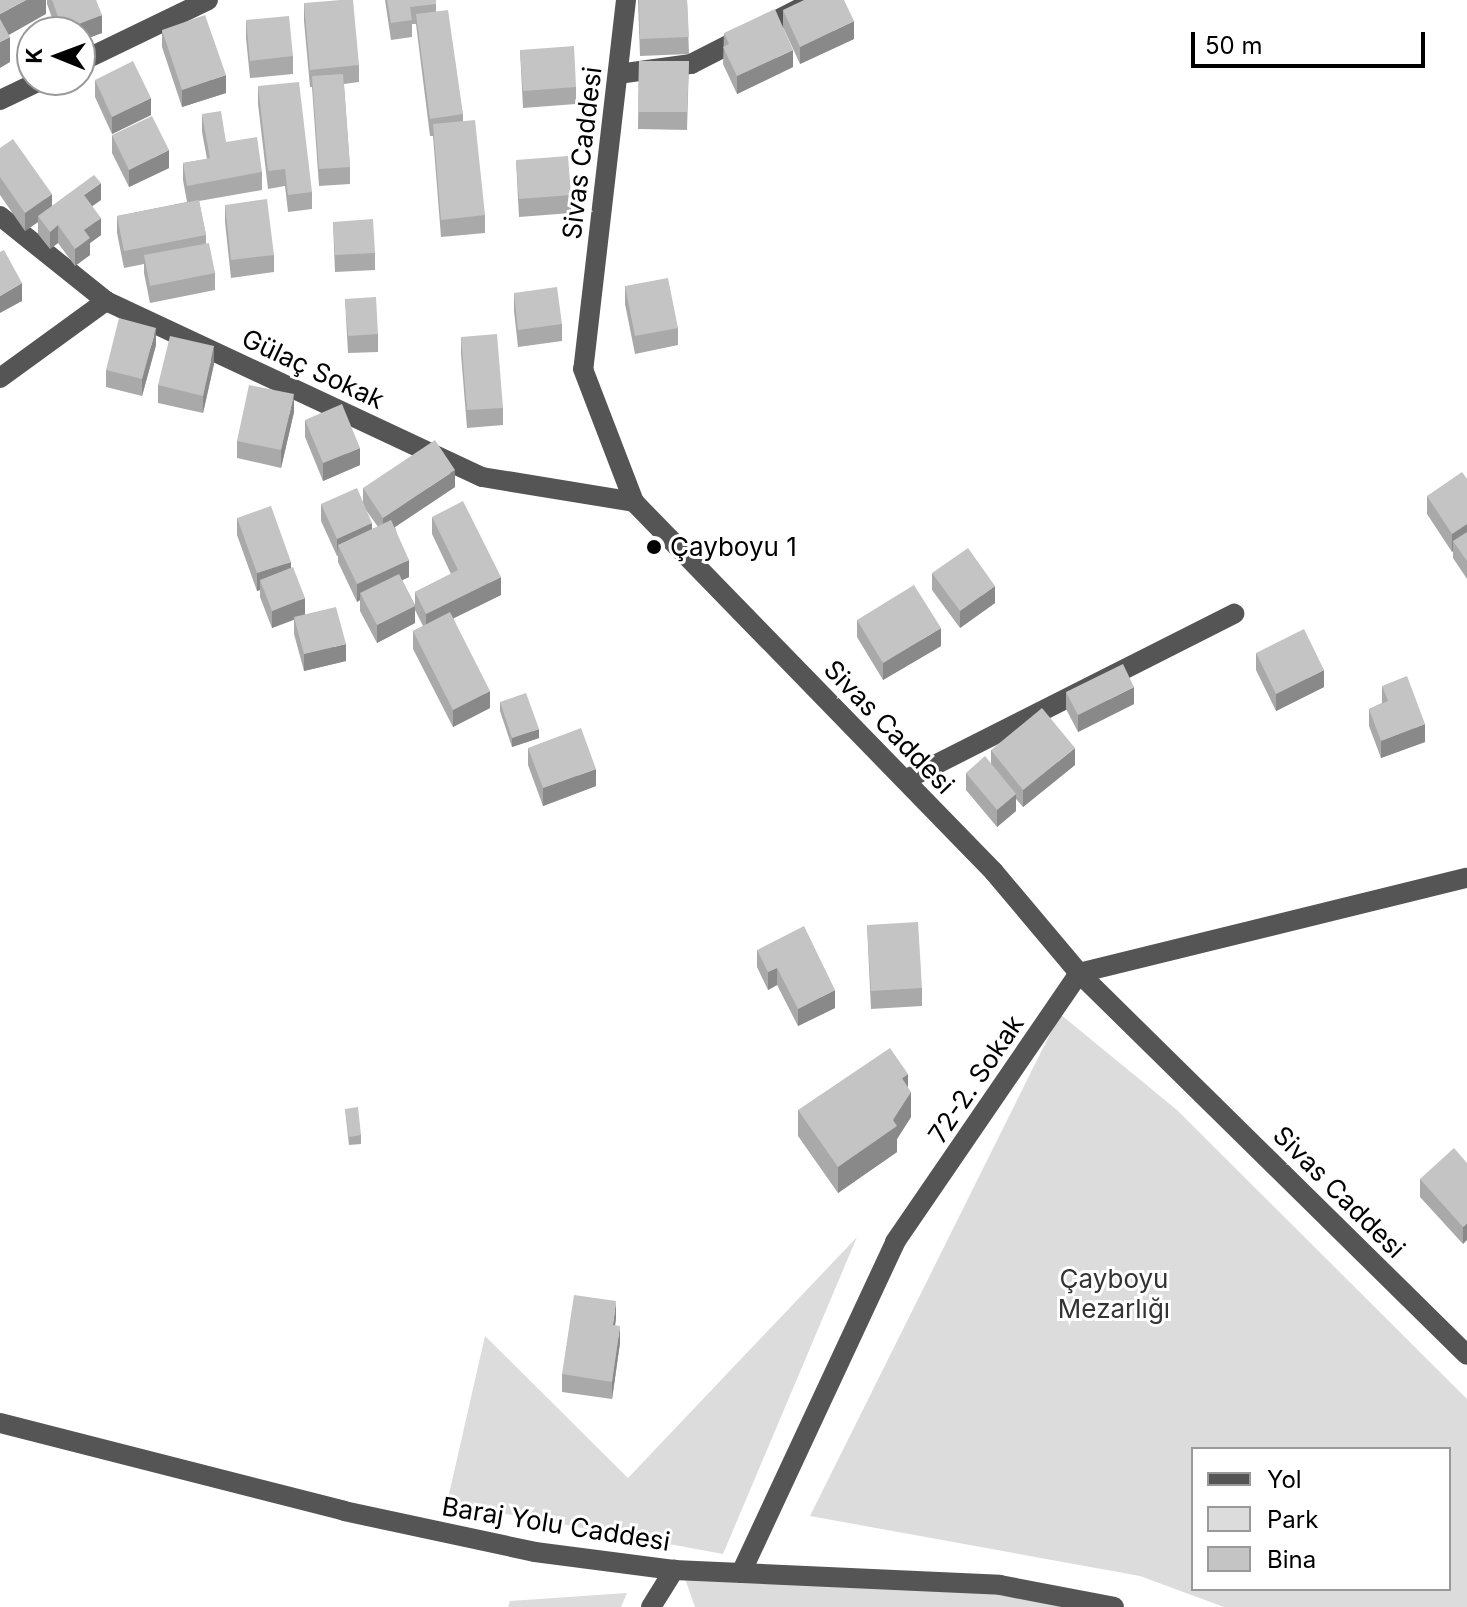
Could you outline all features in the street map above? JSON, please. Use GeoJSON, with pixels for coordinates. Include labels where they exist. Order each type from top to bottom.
{"type":"FeatureCollection","features":[{"type":"Feature","properties":{"kind":"street"},"geometry":{"type":"LineString","coordinates":[[96,54],[208,0]]}},
{"type":"Feature","properties":{"kind":"street","name":"Sivas Caddesi"},"geometry":{"type":"LineString","coordinates":[[626,0],[583,369],[634,502],[1012,892],[1079,973],[1467,1355]]}},
{"type":"Feature","properties":{"kind":"street"},"geometry":{"type":"LineString","coordinates":[[618,74],[691,64],[816,0]]}},
{"type":"Feature","properties":{"kind":"street","name":"Gülaç Sokak"},"geometry":{"type":"LineString","coordinates":[[0,216],[106,301],[482,477],[634,502]]}},
{"type":"Feature","properties":{"kind":"street"},"geometry":{"type":"LineString","coordinates":[[0,378],[106,301]]}},
{"type":"Feature","properties":{"kind":"street"},"geometry":{"type":"LineString","coordinates":[[905,780],[1234,614]]}},
{"type":"Feature","properties":{"kind":"street"},"geometry":{"type":"LineString","coordinates":[[1079,973],[1467,878]]}},
{"type":"Feature","properties":{"kind":"street","name":"72-2. Sokak"},"geometry":{"type":"LineString","coordinates":[[741,1573],[895,1242],[1079,973]]}},
{"type":"Feature","properties":{"kind":"street","name":"Baraj Yolu Caddesi"},"geometry":{"type":"LineString","coordinates":[[0,1423],[358,1514],[535,1552],[674,1570],[986,1583],[1114,1607]]}},
{"type":"Feature","properties":{"kind":"street"},"geometry":{"type":"LineString","coordinates":[[651,1607],[674,1570]]}},
{"type":"Feature","properties":{"kind":"green space","name":"Çayboyu Mezarlığı"},"geometry":{"type":"Polygon","coordinates":[[[1060,1014],[1177,1110],[1467,1399],[1467,1607],[1224,1607],[1140,1576],[810,1516],[1060,1014]]]}},
{"type":"Feature","properties":{"kind":"green space"},"geometry":{"type":"Polygon","coordinates":[[[857,1237],[723,1554],[447,1503],[485,1336],[628,1478],[857,1237]]]}},
{"type":"Feature","properties":{"kind":"green space"},"geometry":{"type":"Polygon","coordinates":[[[684,1576],[1008,1595],[1072,1607],[695,1607],[684,1576]]]}},
{"type":"Feature","properties":{"kind":"green space"},"geometry":{"type":"Polygon","coordinates":[[[627,1593],[621,1607],[508,1607],[510,1601],[627,1593]]]}},
{"type":"Feature","properties":{"kind":"building"},"geometry":{"type":"Polygon","coordinates":[[[0,0],[26,0],[0,14],[0,0]]]}},
{"type":"Feature","properties":{"kind":"building"},"geometry":{"type":"Polygon","coordinates":[[[52,0],[96,0],[102,15],[96,17],[58,16],[52,0]]]}},
{"type":"Feature","properties":{"kind":"building"},"geometry":{"type":"Polygon","coordinates":[[[353,0],[359,65],[310,70],[304,3],[353,0]]]}},
{"type":"Feature","properties":{"kind":"building"},"geometry":{"type":"Polygon","coordinates":[[[387,0],[436,0],[436,4],[410,7],[412,20],[391,23],[387,0]]]}},
{"type":"Feature","properties":{"kind":"building"},"geometry":{"type":"Polygon","coordinates":[[[639,0],[687,0],[689,37],[640,39],[639,0]]]}},
{"type":"Feature","properties":{"kind":"building"},"geometry":{"type":"Polygon","coordinates":[[[804,0],[844,0],[854,21],[800,47],[783,10],[804,0]]]}},
{"type":"Feature","properties":{"kind":"building"},"geometry":{"type":"Polygon","coordinates":[[[775,9],[793,50],[737,76],[723,47],[729,44],[724,33],[775,9]]]}},
{"type":"Feature","properties":{"kind":"building"},"geometry":{"type":"Polygon","coordinates":[[[448,10],[463,114],[430,119],[416,14],[448,10]]]}},
{"type":"Feature","properties":{"kind":"building"},"geometry":{"type":"Polygon","coordinates":[[[205,15],[226,75],[182,90],[162,30],[205,15]]]}},
{"type":"Feature","properties":{"kind":"building"},"geometry":{"type":"Polygon","coordinates":[[[289,16],[293,56],[250,61],[246,20],[289,16]]]}},
{"type":"Feature","properties":{"kind":"building"},"geometry":{"type":"Polygon","coordinates":[[[0,19],[10,37],[0,42],[0,19]]]}},
{"type":"Feature","properties":{"kind":"building"},"geometry":{"type":"Polygon","coordinates":[[[574,46],[576,87],[523,91],[520,50],[574,46]]]}},
{"type":"Feature","properties":{"kind":"building"},"geometry":{"type":"Polygon","coordinates":[[[133,61],[151,98],[112,117],[96,80],[133,61]]]}},
{"type":"Feature","properties":{"kind":"building"},"geometry":{"type":"Polygon","coordinates":[[[639,61],[689,61],[687,112],[638,112],[639,61]]]}},
{"type":"Feature","properties":{"kind":"building"},"geometry":{"type":"Polygon","coordinates":[[[343,74],[350,167],[319,169],[312,76],[343,74]]]}},
{"type":"Feature","properties":{"kind":"building"},"geometry":{"type":"Polygon","coordinates":[[[299,82],[312,192],[288,195],[285,169],[268,171],[258,86],[299,82]]]}},
{"type":"Feature","properties":{"kind":"building"},"geometry":{"type":"Polygon","coordinates":[[[221,111],[226,142],[257,137],[262,172],[187,186],[183,163],[210,158],[202,114],[221,111]]]}},
{"type":"Feature","properties":{"kind":"building"},"geometry":{"type":"Polygon","coordinates":[[[152,116],[169,150],[129,170],[112,135],[152,116]]]}},
{"type":"Feature","properties":{"kind":"building"},"geometry":{"type":"Polygon","coordinates":[[[475,120],[485,215],[441,220],[433,124],[475,120]]]}},
{"type":"Feature","properties":{"kind":"building"},"geometry":{"type":"Polygon","coordinates":[[[13,139],[52,194],[25,213],[0,177],[0,148],[13,139]]]}},
{"type":"Feature","properties":{"kind":"building"},"geometry":{"type":"Polygon","coordinates":[[[568,156],[571,195],[519,199],[516,160],[568,156]]]}},
{"type":"Feature","properties":{"kind":"building"},"geometry":{"type":"Polygon","coordinates":[[[94,175],[101,183],[84,195],[101,218],[84,230],[90,238],[75,249],[58,225],[50,232],[38,216],[94,175]]]}},
{"type":"Feature","properties":{"kind":"building"},"geometry":{"type":"Polygon","coordinates":[[[267,199],[274,255],[231,260],[225,205],[267,199]]]}},
{"type":"Feature","properties":{"kind":"building"},"geometry":{"type":"Polygon","coordinates":[[[199,200],[206,235],[124,251],[117,216],[199,200]]]}},
{"type":"Feature","properties":{"kind":"building"},"geometry":{"type":"Polygon","coordinates":[[[373,219],[375,253],[335,255],[333,222],[373,219]]]}},
{"type":"Feature","properties":{"kind":"building"},"geometry":{"type":"Polygon","coordinates":[[[209,243],[215,273],[150,286],[144,255],[209,243]]]}},
{"type":"Feature","properties":{"kind":"building"},"geometry":{"type":"Polygon","coordinates":[[[4,250],[22,283],[0,296],[0,252],[4,250]]]}},
{"type":"Feature","properties":{"kind":"building"},"geometry":{"type":"Polygon","coordinates":[[[668,278],[678,328],[635,336],[625,286],[668,278]]]}},
{"type":"Feature","properties":{"kind":"building"},"geometry":{"type":"Polygon","coordinates":[[[557,287],[562,324],[518,330],[514,293],[557,287]]]}},
{"type":"Feature","properties":{"kind":"building"},"geometry":{"type":"Polygon","coordinates":[[[376,297],[378,334],[348,336],[345,299],[376,297]]]}},
{"type":"Feature","properties":{"kind":"building"},"geometry":{"type":"Polygon","coordinates":[[[119,318],[156,328],[142,379],[106,370],[119,318]]]}},
{"type":"Feature","properties":{"kind":"building"},"geometry":{"type":"Polygon","coordinates":[[[497,334],[503,408],[467,410],[461,337],[497,334]]]}},
{"type":"Feature","properties":{"kind":"building"},"geometry":{"type":"Polygon","coordinates":[[[170,336],[214,346],[203,396],[158,385],[170,336]]]}},
{"type":"Feature","properties":{"kind":"building"},"geometry":{"type":"Polygon","coordinates":[[[249,385],[294,394],[281,450],[237,441],[249,385]]]}},
{"type":"Feature","properties":{"kind":"building"},"geometry":{"type":"Polygon","coordinates":[[[342,404],[360,448],[323,463],[305,420],[342,404]]]}},
{"type":"Feature","properties":{"kind":"building"},"geometry":{"type":"Polygon","coordinates":[[[435,440],[455,470],[383,518],[363,488],[435,440]]]}},
{"type":"Feature","properties":{"kind":"building"},"geometry":{"type":"Polygon","coordinates":[[[1462,472],[1467,479],[1467,524],[1452,534],[1427,496],[1462,472]]]}},
{"type":"Feature","properties":{"kind":"building"},"geometry":{"type":"Polygon","coordinates":[[[357,488],[372,523],[337,539],[321,504],[357,488]]]}},
{"type":"Feature","properties":{"kind":"building"},"geometry":{"type":"Polygon","coordinates":[[[463,501],[501,577],[426,614],[415,592],[458,570],[432,517],[463,501]]]}},
{"type":"Feature","properties":{"kind":"building"},"geometry":{"type":"Polygon","coordinates":[[[271,506],[291,562],[257,573],[237,518],[271,506]]]}},
{"type":"Feature","properties":{"kind":"building"},"geometry":{"type":"Polygon","coordinates":[[[391,520],[409,560],[357,584],[338,545],[391,520]]]}},
{"type":"Feature","properties":{"kind":"building"},"geometry":{"type":"Polygon","coordinates":[[[1467,532],[1467,561],[1453,541],[1467,532]]]}},
{"type":"Feature","properties":{"kind":"building"},"geometry":{"type":"Polygon","coordinates":[[[968,548],[995,586],[960,611],[932,573],[968,548]]]}},
{"type":"Feature","properties":{"kind":"building"},"geometry":{"type":"Polygon","coordinates":[[[293,567],[305,598],[272,611],[260,580],[293,567]]]}},
{"type":"Feature","properties":{"kind":"building"},"geometry":{"type":"Polygon","coordinates":[[[399,574],[415,606],[377,625],[360,593],[399,574]]]}},
{"type":"Feature","properties":{"kind":"building"},"geometry":{"type":"Polygon","coordinates":[[[914,585],[941,628],[883,663],[857,620],[914,585]]]}},
{"type":"Feature","properties":{"kind":"building"},"geometry":{"type":"Polygon","coordinates":[[[336,607],[346,644],[304,654],[294,617],[336,607]]]}},
{"type":"Feature","properties":{"kind":"building"},"geometry":{"type":"Polygon","coordinates":[[[450,612],[490,691],[453,710],[413,631],[450,612]]]}},
{"type":"Feature","properties":{"kind":"building"},"geometry":{"type":"Polygon","coordinates":[[[1304,629],[1324,670],[1276,694],[1256,653],[1304,629]]]}},
{"type":"Feature","properties":{"kind":"building"},"geometry":{"type":"Polygon","coordinates":[[[1123,664],[1134,687],[1078,715],[1066,692],[1123,664]]]}},
{"type":"Feature","properties":{"kind":"building"},"geometry":{"type":"Polygon","coordinates":[[[1407,676],[1425,724],[1381,741],[1369,709],[1388,701],[1382,686],[1407,676]]]}},
{"type":"Feature","properties":{"kind":"building"},"geometry":{"type":"Polygon","coordinates":[[[526,693],[539,729],[512,738],[500,702],[526,693]]]}},
{"type":"Feature","properties":{"kind":"building"},"geometry":{"type":"Polygon","coordinates":[[[1042,708],[1075,748],[1023,790],[991,750],[1042,708]]]}},
{"type":"Feature","properties":{"kind":"building"},"geometry":{"type":"Polygon","coordinates":[[[581,728],[596,769],[543,788],[528,748],[581,728]]]}},
{"type":"Feature","properties":{"kind":"building"},"geometry":{"type":"Polygon","coordinates":[[[985,756],[1016,794],[997,810],[966,773],[985,756]]]}},
{"type":"Feature","properties":{"kind":"building"},"geometry":{"type":"Polygon","coordinates":[[[918,922],[922,988],[871,991],[867,925],[918,922]]]}},
{"type":"Feature","properties":{"kind":"building"},"geometry":{"type":"Polygon","coordinates":[[[804,926],[835,990],[798,1009],[777,968],[768,972],[757,950],[804,926]]]}},
{"type":"Feature","properties":{"kind":"building"},"geometry":{"type":"Polygon","coordinates":[[[890,1048],[908,1074],[902,1078],[911,1092],[893,1120],[897,1126],[838,1167],[798,1110],[890,1048]]]}},
{"type":"Feature","properties":{"kind":"building"},"geometry":{"type":"Polygon","coordinates":[[[358,1107],[361,1135],[349,1137],[345,1109],[358,1107]]]}},
{"type":"Feature","properties":{"kind":"building"},"geometry":{"type":"Polygon","coordinates":[[[1454,1148],[1467,1163],[1467,1223],[1463,1227],[1420,1179],[1454,1148]]]}},
{"type":"Feature","properties":{"kind":"building"},"geometry":{"type":"Polygon","coordinates":[[[574,1295],[616,1301],[613,1325],[620,1326],[612,1382],[562,1374],[574,1295]]]}},
{"type":"Feature","properties":{"kind":"place","name":"Çayboyu 1"},"geometry":{"type":"Point","coordinates":[654,547]}}]}
